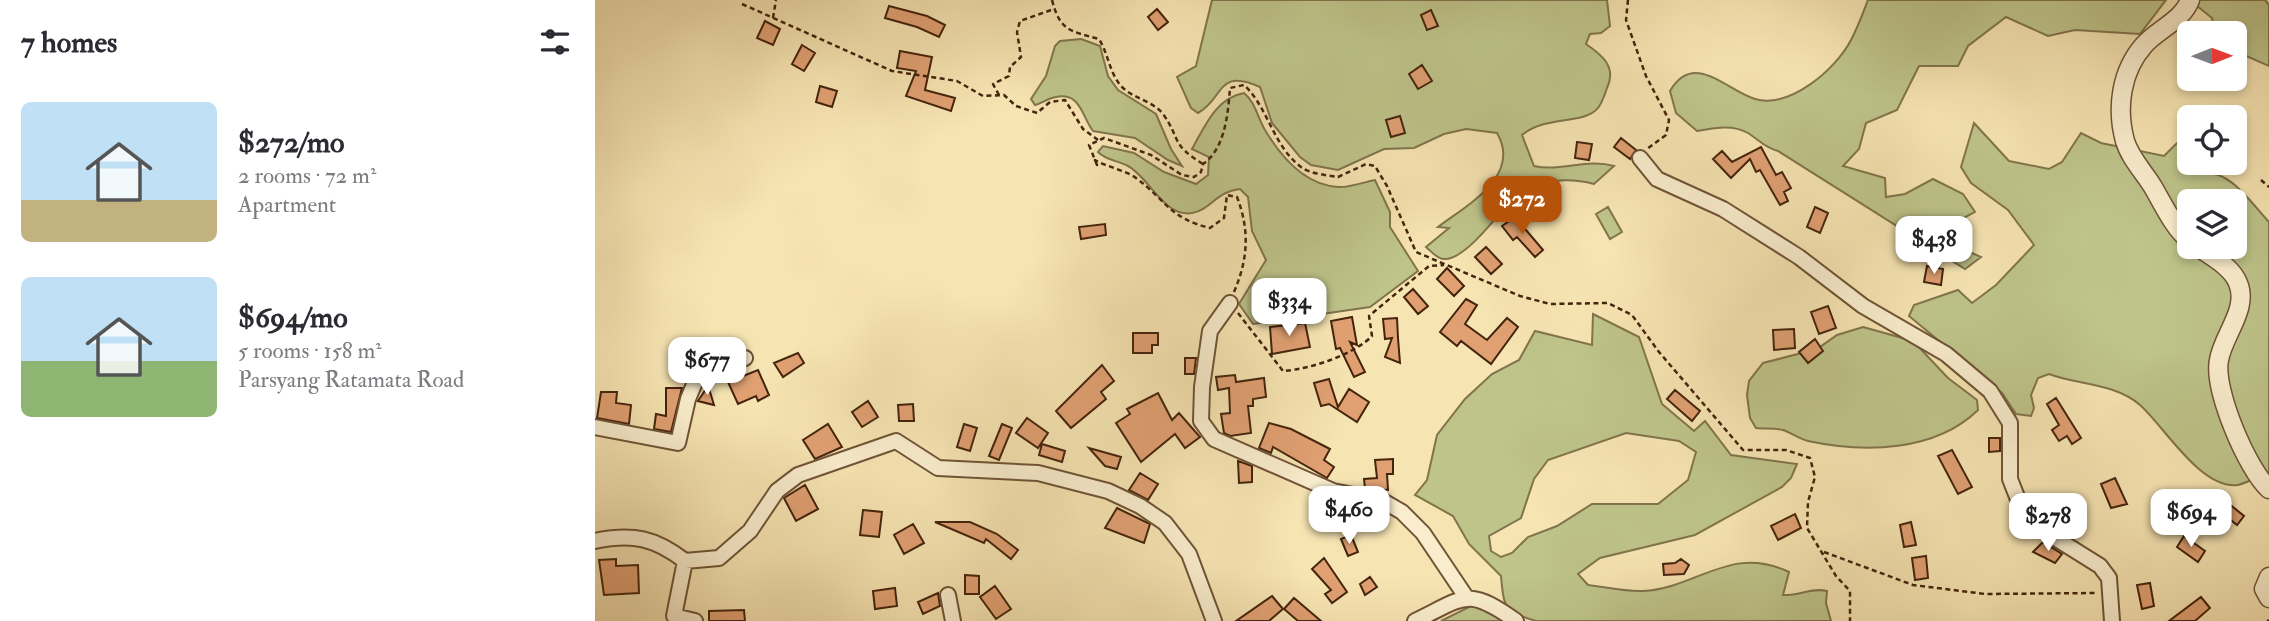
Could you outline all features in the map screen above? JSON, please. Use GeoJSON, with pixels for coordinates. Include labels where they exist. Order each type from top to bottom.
{"type":"FeatureCollection","features":[{"type":"Feature","properties":{"kind":"street"},"geometry":{"type":"LineString","coordinates":[[2177,224],[2125,142],[2120,101],[2127,72],[2137,55],[2145,44],[2187,9],[2190,0]]}},
{"type":"Feature","properties":{"kind":"street"},"geometry":{"type":"LineString","coordinates":[[1640,158],[1657,179],[1723,209],[1799,257],[1863,306],[1946,354],[1990,391],[2010,423],[2010,479],[2021,507],[2052,536],[2100,566],[2109,578],[2112,621]]}},
{"type":"Feature","properties":{"kind":"street"},"geometry":{"type":"LineString","coordinates":[[2214,259],[2232,272],[2241,295],[2220,354],[2218,380],[2252,466],[2269,489]]}},
{"type":"Feature","properties":{"kind":"street"},"geometry":{"type":"LineString","coordinates":[[1230,303],[1210,331],[1202,387],[1201,421],[1213,439],[1333,491],[1383,500],[1402,512],[1423,533],[1466,597]]}},
{"type":"Feature","properties":{"kind":"street"},"geometry":{"type":"LineString","coordinates":[[595,428],[678,443],[688,399],[698,375],[745,358]]}},
{"type":"Feature","properties":{"kind":"street"},"geometry":{"type":"LineString","coordinates":[[595,541],[621,536],[665,544],[685,561],[719,558],[750,531],[777,491],[798,475],[896,441],[938,468],[1038,473],[1108,491],[1140,506],[1165,523],[1189,554],[1214,621]]}},
{"type":"Feature","properties":{"kind":"street"},"geometry":{"type":"LineString","coordinates":[[685,561],[674,616],[695,621]]}},
{"type":"Feature","properties":{"kind":"street"},"geometry":{"type":"LineString","coordinates":[[2269,577],[2264,589],[2269,598]]}},
{"type":"Feature","properties":{"kind":"street"},"geometry":{"type":"LineString","coordinates":[[949,595],[953,621]]}},
{"type":"Feature","properties":{"kind":"street"},"geometry":{"type":"LineString","coordinates":[[1415,621],[1466,597],[1484,600],[1516,621]]}},
{"type":"Feature","properties":{"kind":"path"},"geometry":{"type":"LineString","coordinates":[[773,18],[776,0]]}},
{"type":"Feature","properties":{"kind":"path"},"geometry":{"type":"LineString","coordinates":[[1052,0],[1056,19],[1065,27],[1100,39],[1106,50],[1110,71],[1123,88],[1155,106],[1164,115],[1184,152],[1203,164]]}},
{"type":"Feature","properties":{"kind":"path"},"geometry":{"type":"LineString","coordinates":[[1628,0],[1626,20],[1629,29],[1646,76],[1669,120],[1666,135],[1654,141],[1640,158]]}},
{"type":"Feature","properties":{"kind":"path"},"geometry":{"type":"LineString","coordinates":[[742,4],[893,71],[957,81],[983,96],[1004,95]]}},
{"type":"Feature","properties":{"kind":"path"},"geometry":{"type":"LineString","coordinates":[[1054,9],[1020,21],[1017,32],[1021,57],[1010,67],[1009,76],[993,85],[1000,96],[1004,95],[1016,106],[1037,113],[1050,102],[1065,100],[1083,129],[1098,140]]}},
{"type":"Feature","properties":{"kind":"path"},"geometry":{"type":"LineString","coordinates":[[1444,265],[1429,266],[1369,316],[1372,336],[1363,344],[1297,370],[1283,371],[1230,303],[1247,255],[1247,233],[1237,197],[1227,195],[1224,218],[1210,228],[1189,223],[1173,214],[1135,176],[1095,160],[1089,145],[1104,138],[1151,155],[1182,175],[1194,177],[1201,172],[1203,164],[1213,157],[1218,145],[1228,117],[1230,88],[1244,85],[1253,94],[1273,133],[1301,166],[1338,177],[1366,164],[1375,166],[1387,186],[1416,252],[1520,296],[1551,304],[1608,303],[1632,315],[1659,352],[1743,450],[1786,450],[1809,458],[1815,477],[1808,502],[1807,528],[1836,576],[1850,591],[1850,621]]}},
{"type":"Feature","properties":{"kind":"path"},"geometry":{"type":"LineString","coordinates":[[2261,180],[2269,187]]}},
{"type":"Feature","properties":{"kind":"path"},"geometry":{"type":"LineString","coordinates":[[1822,552],[1838,555],[1913,585],[1959,592],[2046,595],[2111,593]]}},
{"type":"Feature","properties":{"kind":"green space"},"geometry":{"type":"Polygon","coordinates":[[[1212,0],[1607,0],[1610,26],[1601,33],[1590,34],[1586,44],[1602,57],[1609,68],[1610,81],[1599,106],[1584,117],[1542,125],[1522,135],[1534,166],[1594,163],[1614,166],[1594,184],[1554,181],[1525,189],[1516,194],[1472,244],[1453,257],[1439,258],[1426,247],[1449,228],[1438,227],[1476,199],[1497,176],[1502,163],[1503,148],[1497,133],[1466,129],[1444,134],[1414,148],[1384,149],[1338,170],[1311,165],[1300,157],[1272,123],[1260,87],[1246,82],[1228,83],[1198,113],[1191,108],[1177,77],[1196,66],[1212,0]]]}},
{"type":"Feature","properties":{"kind":"green space"},"geometry":{"type":"Polygon","coordinates":[[[1868,0],[2166,0],[2140,34],[2075,30],[2048,36],[2006,17],[1968,46],[1958,66],[1919,66],[1897,110],[1866,123],[1859,149],[1843,166],[1885,178],[1886,197],[1905,194],[1933,179],[1963,194],[1975,212],[1956,222],[1967,251],[1981,257],[1965,269],[1748,133],[1729,128],[1697,131],[1676,113],[1670,91],[1679,79],[1689,74],[1700,73],[1744,95],[1769,101],[1783,98],[1811,84],[1835,63],[1844,51],[1868,0]]]}},
{"type":"Feature","properties":{"kind":"green space"},"geometry":{"type":"Polygon","coordinates":[[[2196,0],[2265,0],[2269,5],[2269,66],[2247,56],[2247,21],[2213,21],[2197,6],[2196,0]]]}},
{"type":"Feature","properties":{"kind":"green space"},"geometry":{"type":"Polygon","coordinates":[[[1081,39],[1100,46],[1108,76],[1118,90],[1156,114],[1171,149],[1182,166],[1135,138],[1093,131],[1080,107],[1071,98],[1050,98],[1035,105],[1031,99],[1046,76],[1055,46],[1060,41],[1081,39]]]}},
{"type":"Feature","properties":{"kind":"green space"},"geometry":{"type":"Polygon","coordinates":[[[1244,93],[1278,150],[1304,175],[1326,185],[1338,187],[1375,180],[1390,212],[1390,227],[1418,271],[1370,307],[1253,324],[1239,304],[1266,260],[1252,231],[1248,197],[1240,189],[1219,197],[1198,211],[1182,213],[1165,203],[1136,171],[1098,152],[1103,146],[1134,153],[1164,172],[1196,184],[1208,175],[1209,157],[1192,149],[1212,114],[1226,101],[1244,93]]]}},
{"type":"Feature","properties":{"kind":"green space"},"geometry":{"type":"Polygon","coordinates":[[[1974,123],[2009,161],[2049,169],[2062,162],[2081,133],[2101,143],[2164,156],[2177,143],[2177,175],[2217,175],[2239,189],[2177,189],[2177,259],[2247,259],[2247,197],[2269,222],[2269,484],[2263,475],[2238,485],[2224,484],[2210,478],[2184,455],[2140,405],[2108,388],[2049,374],[2038,378],[2031,395],[2034,408],[2031,416],[2016,414],[2002,393],[1909,316],[1914,305],[1958,290],[1972,303],[1996,285],[2034,245],[2008,210],[1971,183],[1961,167],[1974,123]]]}},
{"type":"Feature","properties":{"kind":"green space"},"geometry":{"type":"Polygon","coordinates":[[[1608,207],[1622,232],[1610,239],[1596,214],[1608,207]]]}},
{"type":"Feature","properties":{"kind":"green space"},"geometry":{"type":"Polygon","coordinates":[[[1593,314],[1639,337],[1662,404],[1694,431],[1705,421],[1731,455],[1797,464],[1791,478],[1782,487],[1695,535],[1600,558],[1578,574],[1588,585],[1643,591],[1681,583],[1731,565],[1768,565],[1789,572],[1783,595],[1827,591],[1826,603],[1831,621],[1536,621],[1517,614],[1508,607],[1503,596],[1501,576],[1469,544],[1453,516],[1415,495],[1427,480],[1437,435],[1465,399],[1492,374],[1519,360],[1535,331],[1592,345],[1593,314]],[[1626,433],[1548,460],[1534,479],[1521,518],[1489,536],[1491,551],[1501,557],[1512,553],[1528,537],[1557,526],[1592,504],[1658,504],[1688,480],[1696,452],[1679,441],[1626,433]]]}},
{"type":"Feature","properties":{"kind":"green space"},"geometry":{"type":"Polygon","coordinates":[[[1863,327],[1913,341],[1948,378],[1977,400],[1978,410],[1961,424],[1941,434],[1898,446],[1875,448],[1830,445],[1805,440],[1783,430],[1756,428],[1750,418],[1747,395],[1749,381],[1763,363],[1817,349],[1837,335],[1863,327]]]}},
{"type":"Feature","properties":{"kind":"green space"},"geometry":{"type":"Polygon","coordinates":[[[1473,605],[1505,621],[1441,621],[1473,605]]]}},
{"type":"Feature","properties":{"kind":"building"},"geometry":{"type":"Polygon","coordinates":[[[889,6],[927,16],[945,25],[939,37],[917,27],[885,18],[889,6]]]}},
{"type":"Feature","properties":{"kind":"building"},"geometry":{"type":"Polygon","coordinates":[[[1157,9],[1168,22],[1158,30],[1148,17],[1157,9]]]}},
{"type":"Feature","properties":{"kind":"building"},"geometry":{"type":"Polygon","coordinates":[[[1431,10],[1438,26],[1427,30],[1421,15],[1431,10]]]}},
{"type":"Feature","properties":{"kind":"building"},"geometry":{"type":"Polygon","coordinates":[[[765,21],[780,29],[773,45],[757,38],[765,21]]]}},
{"type":"Feature","properties":{"kind":"building"},"geometry":{"type":"Polygon","coordinates":[[[802,45],[815,53],[804,71],[792,64],[802,45]]]}},
{"type":"Feature","properties":{"kind":"building"},"geometry":{"type":"Polygon","coordinates":[[[900,51],[932,57],[925,90],[955,98],[951,111],[906,96],[916,71],[897,68],[900,51]]]}},
{"type":"Feature","properties":{"kind":"building"},"geometry":{"type":"Polygon","coordinates":[[[1422,65],[1432,81],[1418,89],[1409,74],[1422,65]]]}},
{"type":"Feature","properties":{"kind":"building"},"geometry":{"type":"Polygon","coordinates":[[[820,86],[837,91],[832,107],[816,102],[820,86]]]}},
{"type":"Feature","properties":{"kind":"building"},"geometry":{"type":"Polygon","coordinates":[[[1400,116],[1405,133],[1391,137],[1386,120],[1400,116]]]}},
{"type":"Feature","properties":{"kind":"building"},"geometry":{"type":"Polygon","coordinates":[[[1621,138],[1636,150],[1630,159],[1614,147],[1621,138]]]}},
{"type":"Feature","properties":{"kind":"building"},"geometry":{"type":"Polygon","coordinates":[[[1577,142],[1592,144],[1589,160],[1575,158],[1577,142]]]}},
{"type":"Feature","properties":{"kind":"building"},"geometry":{"type":"Polygon","coordinates":[[[1761,147],[1776,175],[1782,172],[1791,188],[1784,192],[1788,201],[1780,205],[1760,170],[1756,172],[1750,159],[1731,178],[1713,159],[1722,151],[1732,162],[1761,147]]]}},
{"type":"Feature","properties":{"kind":"building"},"geometry":{"type":"Polygon","coordinates":[[[1815,207],[1828,213],[1820,233],[1807,227],[1815,207]]]}},
{"type":"Feature","properties":{"kind":"building"},"geometry":{"type":"Polygon","coordinates":[[[1515,217],[1543,250],[1535,257],[1517,237],[1513,240],[1502,226],[1515,217]]]}},
{"type":"Feature","properties":{"kind":"building"},"geometry":{"type":"Polygon","coordinates":[[[1105,224],[1106,235],[1081,239],[1079,227],[1105,224]]]}},
{"type":"Feature","properties":{"kind":"building"},"geometry":{"type":"Polygon","coordinates":[[[1486,247],[1502,264],[1491,274],[1475,257],[1486,247]]]}},
{"type":"Feature","properties":{"kind":"building"},"geometry":{"type":"Polygon","coordinates":[[[1927,266],[1943,269],[1941,285],[1924,282],[1927,266]]]}},
{"type":"Feature","properties":{"kind":"building"},"geometry":{"type":"Polygon","coordinates":[[[1447,268],[1464,286],[1454,296],[1437,279],[1447,268]]]}},
{"type":"Feature","properties":{"kind":"building"},"geometry":{"type":"Polygon","coordinates":[[[1413,289],[1428,306],[1418,314],[1404,297],[1413,289]]]}},
{"type":"Feature","properties":{"kind":"building"},"geometry":{"type":"Polygon","coordinates":[[[1466,299],[1477,305],[1465,324],[1487,340],[1507,318],[1518,327],[1491,364],[1461,341],[1457,346],[1440,332],[1466,299]]]}},
{"type":"Feature","properties":{"kind":"building"},"geometry":{"type":"Polygon","coordinates":[[[1828,306],[1836,328],[1819,334],[1811,312],[1828,306]]]}},
{"type":"Feature","properties":{"kind":"building"},"geometry":{"type":"Polygon","coordinates":[[[1352,317],[1357,345],[1350,342],[1365,372],[1354,377],[1340,348],[1336,349],[1331,321],[1352,317]]]}},
{"type":"Feature","properties":{"kind":"building"},"geometry":{"type":"Polygon","coordinates":[[[1397,318],[1400,363],[1385,357],[1392,338],[1385,339],[1383,319],[1397,318]]]}},
{"type":"Feature","properties":{"kind":"building"},"geometry":{"type":"Polygon","coordinates":[[[1305,323],[1310,347],[1272,354],[1270,327],[1305,323]]]}},
{"type":"Feature","properties":{"kind":"building"},"geometry":{"type":"Polygon","coordinates":[[[1794,329],[1795,348],[1774,350],[1773,330],[1794,329]]]}},
{"type":"Feature","properties":{"kind":"building"},"geometry":{"type":"Polygon","coordinates":[[[1133,333],[1158,333],[1158,345],[1152,345],[1152,353],[1133,353],[1133,333]]]}},
{"type":"Feature","properties":{"kind":"building"},"geometry":{"type":"Polygon","coordinates":[[[1815,339],[1823,351],[1808,363],[1799,352],[1815,339]]]}},
{"type":"Feature","properties":{"kind":"building"},"geometry":{"type":"Polygon","coordinates":[[[798,353],[804,363],[783,377],[774,363],[798,353]]]}},
{"type":"Feature","properties":{"kind":"building"},"geometry":{"type":"Polygon","coordinates":[[[1185,358],[1196,358],[1194,374],[1185,374],[1185,358]]]}},
{"type":"Feature","properties":{"kind":"building"},"geometry":{"type":"Polygon","coordinates":[[[1102,365],[1114,381],[1101,392],[1106,399],[1071,428],[1056,411],[1102,365]]]}},
{"type":"Feature","properties":{"kind":"building"},"geometry":{"type":"Polygon","coordinates":[[[758,370],[769,395],[758,401],[756,396],[738,404],[728,382],[758,370]]]}},
{"type":"Feature","properties":{"kind":"building"},"geometry":{"type":"Polygon","coordinates":[[[1235,375],[1236,382],[1264,378],[1266,397],[1253,399],[1253,406],[1248,406],[1251,433],[1230,436],[1224,433],[1221,414],[1230,413],[1229,388],[1218,390],[1216,377],[1235,375]]]}},
{"type":"Feature","properties":{"kind":"building"},"geometry":{"type":"Polygon","coordinates":[[[1329,379],[1338,407],[1349,389],[1369,402],[1357,422],[1329,404],[1321,406],[1314,383],[1329,379]]]}},
{"type":"Feature","properties":{"kind":"building"},"geometry":{"type":"Polygon","coordinates":[[[708,386],[711,395],[714,405],[698,401],[708,386]]]}},
{"type":"Feature","properties":{"kind":"building"},"geometry":{"type":"Polygon","coordinates":[[[666,388],[682,388],[671,432],[654,429],[656,414],[666,416],[666,388]]]}},
{"type":"Feature","properties":{"kind":"building"},"geometry":{"type":"Polygon","coordinates":[[[1675,390],[1700,411],[1692,421],[1667,399],[1675,390]]]}},
{"type":"Feature","properties":{"kind":"building"},"geometry":{"type":"Polygon","coordinates":[[[601,392],[617,392],[616,403],[631,405],[629,424],[597,418],[601,392]]]}},
{"type":"Feature","properties":{"kind":"building"},"geometry":{"type":"Polygon","coordinates":[[[1158,393],[1172,420],[1179,413],[1200,437],[1185,448],[1175,434],[1141,462],[1116,423],[1130,414],[1127,409],[1158,393]]]}},
{"type":"Feature","properties":{"kind":"building"},"geometry":{"type":"Polygon","coordinates":[[[2056,398],[2081,438],[2072,444],[2067,436],[2059,441],[2052,430],[2059,425],[2047,404],[2056,398]]]}},
{"type":"Feature","properties":{"kind":"building"},"geometry":{"type":"Polygon","coordinates":[[[868,401],[878,417],[862,427],[852,412],[868,401]]]}},
{"type":"Feature","properties":{"kind":"building"},"geometry":{"type":"Polygon","coordinates":[[[913,404],[914,421],[899,421],[898,405],[913,404]]]}},
{"type":"Feature","properties":{"kind":"building"},"geometry":{"type":"Polygon","coordinates":[[[1027,418],[1048,433],[1038,448],[1016,433],[1027,418]]]}},
{"type":"Feature","properties":{"kind":"building"},"geometry":{"type":"Polygon","coordinates":[[[1269,423],[1291,429],[1330,449],[1324,460],[1334,467],[1327,478],[1273,447],[1271,453],[1259,448],[1269,423]]]}},
{"type":"Feature","properties":{"kind":"building"},"geometry":{"type":"Polygon","coordinates":[[[828,424],[842,447],[815,459],[803,440],[828,424]]]}},
{"type":"Feature","properties":{"kind":"building"},"geometry":{"type":"Polygon","coordinates":[[[964,424],[977,428],[970,451],[957,447],[964,424]]]}},
{"type":"Feature","properties":{"kind":"building"},"geometry":{"type":"Polygon","coordinates":[[[1002,424],[1012,428],[999,460],[989,456],[1002,424]]]}},
{"type":"Feature","properties":{"kind":"building"},"geometry":{"type":"Polygon","coordinates":[[[1989,438],[2000,438],[2000,451],[1989,452],[1989,438]]]}},
{"type":"Feature","properties":{"kind":"building"},"geometry":{"type":"Polygon","coordinates":[[[1042,444],[1065,451],[1062,462],[1039,455],[1042,444]]]}},
{"type":"Feature","properties":{"kind":"building"},"geometry":{"type":"Polygon","coordinates":[[[1089,448],[1121,457],[1117,469],[1105,466],[1089,448]]]}},
{"type":"Feature","properties":{"kind":"building"},"geometry":{"type":"Polygon","coordinates":[[[1952,450],[1972,487],[1958,494],[1938,456],[1952,450]]]}},
{"type":"Feature","properties":{"kind":"building"},"geometry":{"type":"Polygon","coordinates":[[[1393,459],[1393,474],[1387,474],[1388,490],[1365,488],[1364,479],[1377,478],[1375,460],[1393,459]]]}},
{"type":"Feature","properties":{"kind":"building"},"geometry":{"type":"Polygon","coordinates":[[[1238,461],[1252,466],[1252,482],[1239,483],[1238,461]]]}},
{"type":"Feature","properties":{"kind":"building"},"geometry":{"type":"Polygon","coordinates":[[[1140,473],[1158,484],[1148,500],[1129,490],[1140,473]]]}},
{"type":"Feature","properties":{"kind":"building"},"geometry":{"type":"Polygon","coordinates":[[[2115,478],[2127,504],[2111,508],[2101,484],[2115,478]]]}},
{"type":"Feature","properties":{"kind":"building"},"geometry":{"type":"Polygon","coordinates":[[[805,485],[818,509],[796,521],[784,498],[805,485]]]}},
{"type":"Feature","properties":{"kind":"building"},"geometry":{"type":"Polygon","coordinates":[[[2209,496],[2218,503],[2209,515],[2200,509],[2209,496]]]}},
{"type":"Feature","properties":{"kind":"building"},"geometry":{"type":"Polygon","coordinates":[[[2223,499],[2244,516],[2237,525],[2216,508],[2223,499]]]}},
{"type":"Feature","properties":{"kind":"building"},"geometry":{"type":"Polygon","coordinates":[[[1345,503],[1377,510],[1377,515],[1360,516],[1361,523],[1347,524],[1345,503]]]}},
{"type":"Feature","properties":{"kind":"building"},"geometry":{"type":"Polygon","coordinates":[[[1117,508],[1150,524],[1144,543],[1105,528],[1117,508]]]}},
{"type":"Feature","properties":{"kind":"building"},"geometry":{"type":"Polygon","coordinates":[[[863,510],[882,512],[879,537],[860,535],[863,510]]]}},
{"type":"Feature","properties":{"kind":"building"},"geometry":{"type":"Polygon","coordinates":[[[1795,514],[1801,528],[1778,540],[1771,526],[1795,514]]]}},
{"type":"Feature","properties":{"kind":"building"},"geometry":{"type":"Polygon","coordinates":[[[935,522],[970,522],[997,534],[1018,550],[1011,559],[986,539],[984,543],[935,522]]]}},
{"type":"Feature","properties":{"kind":"building"},"geometry":{"type":"Polygon","coordinates":[[[1911,522],[1916,545],[1904,547],[1900,525],[1911,522]]]}},
{"type":"Feature","properties":{"kind":"building"},"geometry":{"type":"Polygon","coordinates":[[[913,524],[924,543],[904,554],[894,535],[913,524]]]}},
{"type":"Feature","properties":{"kind":"building"},"geometry":{"type":"Polygon","coordinates":[[[1351,535],[1358,552],[1348,556],[1341,539],[1351,535]]]}},
{"type":"Feature","properties":{"kind":"building"},"geometry":{"type":"Polygon","coordinates":[[[2184,536],[2205,551],[2198,562],[2177,547],[2184,536]]]}},
{"type":"Feature","properties":{"kind":"building"},"geometry":{"type":"Polygon","coordinates":[[[2043,542],[2062,554],[2055,563],[2033,552],[2043,542]]]}},
{"type":"Feature","properties":{"kind":"building"},"geometry":{"type":"Polygon","coordinates":[[[1926,556],[1928,578],[1915,580],[1912,558],[1926,556]]]}},
{"type":"Feature","properties":{"kind":"building"},"geometry":{"type":"Polygon","coordinates":[[[1324,558],[1347,592],[1332,603],[1325,594],[1331,590],[1312,569],[1324,558]]]}},
{"type":"Feature","properties":{"kind":"building"},"geometry":{"type":"Polygon","coordinates":[[[616,559],[616,566],[638,565],[639,593],[604,595],[599,560],[616,559]]]}},
{"type":"Feature","properties":{"kind":"building"},"geometry":{"type":"Polygon","coordinates":[[[1681,559],[1689,565],[1684,574],[1664,575],[1663,564],[1675,563],[1681,559]]]}},
{"type":"Feature","properties":{"kind":"building"},"geometry":{"type":"Polygon","coordinates":[[[965,575],[979,576],[979,594],[965,594],[965,575]]]}},
{"type":"Feature","properties":{"kind":"building"},"geometry":{"type":"Polygon","coordinates":[[[1370,577],[1377,587],[1365,595],[1360,584],[1370,577]]]}},
{"type":"Feature","properties":{"kind":"building"},"geometry":{"type":"Polygon","coordinates":[[[2150,583],[2154,606],[2142,609],[2137,585],[2150,583]]]}},
{"type":"Feature","properties":{"kind":"building"},"geometry":{"type":"Polygon","coordinates":[[[995,586],[1011,609],[996,619],[980,597],[995,586]]]}},
{"type":"Feature","properties":{"kind":"building"},"geometry":{"type":"Polygon","coordinates":[[[895,588],[897,606],[875,609],[873,591],[895,588]]]}},
{"type":"Feature","properties":{"kind":"building"},"geometry":{"type":"Polygon","coordinates":[[[938,593],[940,606],[923,614],[918,602],[938,593]]]}},
{"type":"Feature","properties":{"kind":"building"},"geometry":{"type":"Polygon","coordinates":[[[1272,596],[1283,609],[1269,621],[1236,621],[1272,596]]]}},
{"type":"Feature","properties":{"kind":"building"},"geometry":{"type":"Polygon","coordinates":[[[2201,597],[2210,608],[2195,621],[2169,621],[2201,597]]]}},
{"type":"Feature","properties":{"kind":"building"},"geometry":{"type":"Polygon","coordinates":[[[1294,598],[1321,621],[1298,621],[1284,609],[1294,598]]]}},
{"type":"Feature","properties":{"kind":"building"},"geometry":{"type":"Polygon","coordinates":[[[744,610],[745,621],[709,621],[709,611],[744,610]]]}}]}
